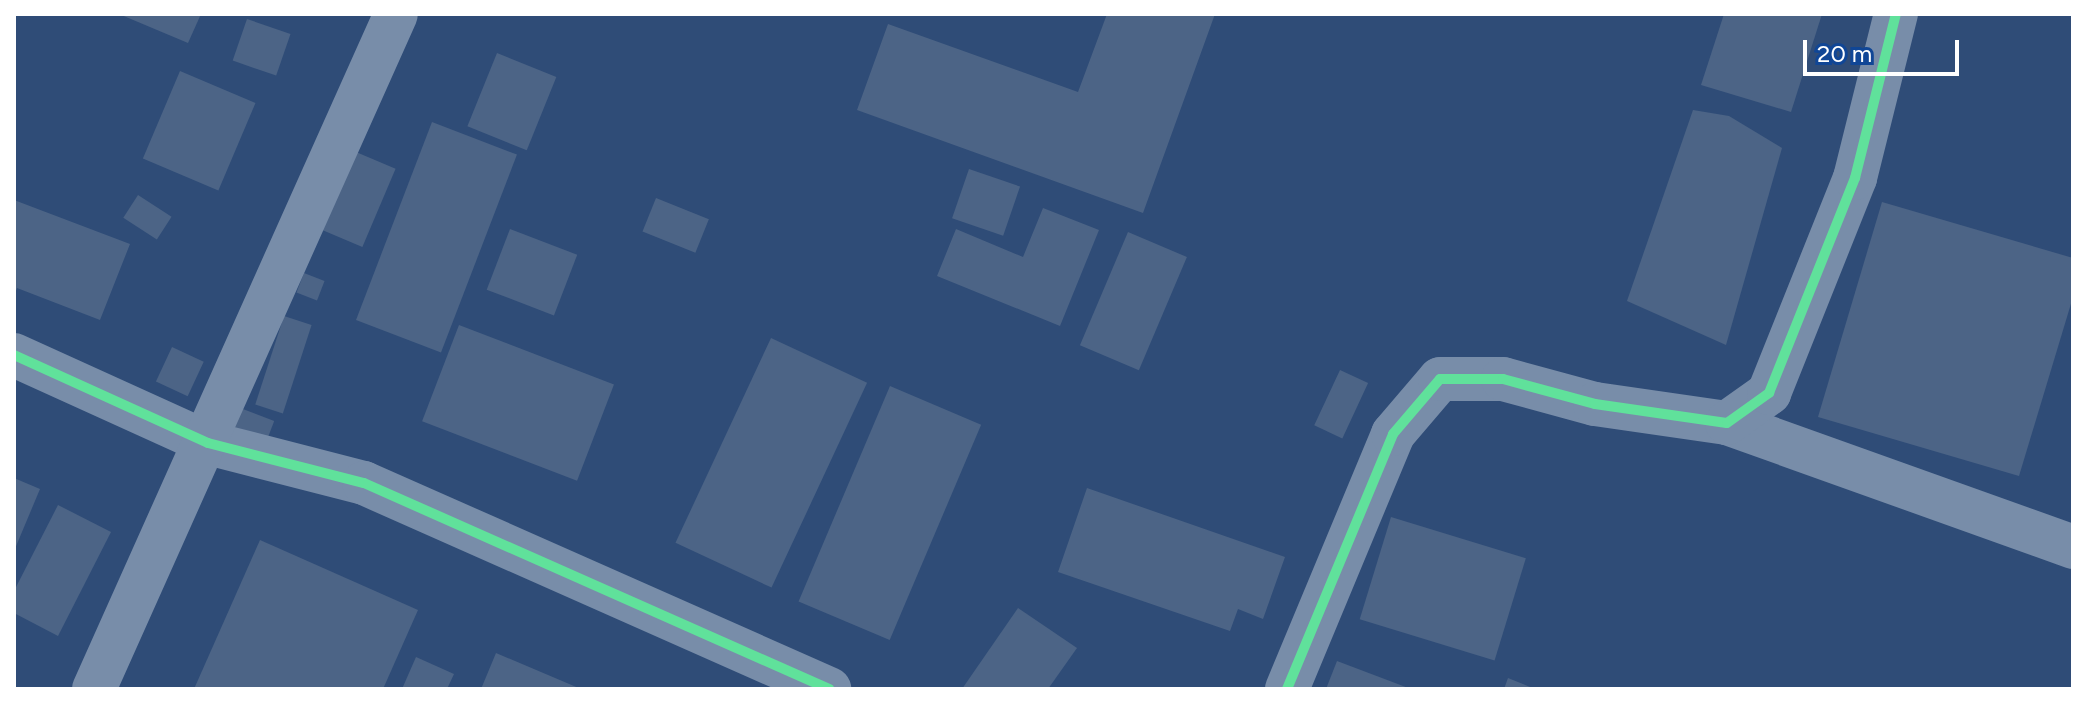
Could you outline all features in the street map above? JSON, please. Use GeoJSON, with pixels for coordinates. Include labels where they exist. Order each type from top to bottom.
{"type":"FeatureCollection","features":[{"type":"Feature","properties":{"kind":"street"},"geometry":{"type":"LineString","coordinates":[[94,689],[208,443],[396,14]]}},
{"type":"Feature","properties":{"kind":"street"},"geometry":{"type":"LineString","coordinates":[[1727,423],[1769,393],[1855,178],[1896,14]]}},
{"type":"Feature","properties":{"kind":"street"},"geometry":{"type":"LineString","coordinates":[[14,355],[208,443],[364,483],[829,689]]}},
{"type":"Feature","properties":{"kind":"street"},"geometry":{"type":"LineString","coordinates":[[1287,689],[1393,434],[1440,379],[1503,379],[1595,404],[1727,423],[2073,547]]}},
{"type":"Feature","properties":{"kind":"building"},"geometry":{"type":"Polygon","coordinates":[[[119,14],[201,14],[188,43],[119,14]]]}},
{"type":"Feature","properties":{"kind":"building"},"geometry":{"type":"Polygon","coordinates":[[[1107,14],[1215,14],[1143,213],[857,110],[888,24],[1078,92],[1107,14]]]}},
{"type":"Feature","properties":{"kind":"building"},"geometry":{"type":"Polygon","coordinates":[[[1724,14],[1822,14],[1791,112],[1701,85],[1724,14]]]}},
{"type":"Feature","properties":{"kind":"building"},"geometry":{"type":"Polygon","coordinates":[[[247,19],[290,34],[276,76],[233,61],[247,19]]]}},
{"type":"Feature","properties":{"kind":"building"},"geometry":{"type":"Polygon","coordinates":[[[497,53],[556,77],[527,150],[467,126],[497,53]]]}},
{"type":"Feature","properties":{"kind":"building"},"geometry":{"type":"Polygon","coordinates":[[[180,71],[255,103],[218,190],[143,158],[180,71]]]}},
{"type":"Feature","properties":{"kind":"building"},"geometry":{"type":"Polygon","coordinates":[[[1693,110],[1729,116],[1782,148],[1726,345],[1627,301],[1693,110]]]}},
{"type":"Feature","properties":{"kind":"building"},"geometry":{"type":"Polygon","coordinates":[[[432,122],[517,155],[441,353],[356,320],[432,122]]]}},
{"type":"Feature","properties":{"kind":"building"},"geometry":{"type":"Polygon","coordinates":[[[356,152],[396,169],[362,247],[323,230],[356,152]]]}},
{"type":"Feature","properties":{"kind":"building"},"geometry":{"type":"Polygon","coordinates":[[[969,169],[1020,187],[1003,236],[952,218],[969,169]]]}},
{"type":"Feature","properties":{"kind":"building"},"geometry":{"type":"Polygon","coordinates":[[[138,195],[172,217],[157,239],[123,218],[138,195]]]}},
{"type":"Feature","properties":{"kind":"building"},"geometry":{"type":"Polygon","coordinates":[[[656,198],[709,219],[695,253],[643,231],[656,198]]]}},
{"type":"Feature","properties":{"kind":"building"},"geometry":{"type":"Polygon","coordinates":[[[14,200],[130,244],[100,320],[17,288],[14,296],[14,200]]]}},
{"type":"Feature","properties":{"kind":"building"},"geometry":{"type":"Polygon","coordinates":[[[1882,202],[2073,258],[2073,297],[2019,476],[1818,417],[1882,202]]]}},
{"type":"Feature","properties":{"kind":"building"},"geometry":{"type":"Polygon","coordinates":[[[1043,208],[1099,230],[1060,326],[937,276],[956,229],[1023,257],[1043,208]]]}},
{"type":"Feature","properties":{"kind":"building"},"geometry":{"type":"Polygon","coordinates":[[[510,229],[577,255],[554,315],[487,290],[510,229]]]}},
{"type":"Feature","properties":{"kind":"building"},"geometry":{"type":"Polygon","coordinates":[[[1128,232],[1187,257],[1139,370],[1080,345],[1128,232]]]}},
{"type":"Feature","properties":{"kind":"building"},"geometry":{"type":"Polygon","coordinates":[[[304,273],[325,281],[317,300],[296,293],[304,273]]]}},
{"type":"Feature","properties":{"kind":"building"},"geometry":{"type":"Polygon","coordinates":[[[284,316],[312,325],[283,413],[255,404],[284,316]]]}},
{"type":"Feature","properties":{"kind":"building"},"geometry":{"type":"Polygon","coordinates":[[[459,325],[614,384],[577,481],[422,421],[459,325]]]}},
{"type":"Feature","properties":{"kind":"building"},"geometry":{"type":"Polygon","coordinates":[[[771,338],[867,383],[772,588],[675,543],[771,338]]]}},
{"type":"Feature","properties":{"kind":"building"},"geometry":{"type":"Polygon","coordinates":[[[172,347],[204,362],[188,396],[156,381],[172,347]]]}},
{"type":"Feature","properties":{"kind":"building"},"geometry":{"type":"Polygon","coordinates":[[[1340,370],[1368,383],[1342,438],[1314,425],[1340,370]]]}},
{"type":"Feature","properties":{"kind":"building"},"geometry":{"type":"Polygon","coordinates":[[[890,386],[981,425],[890,640],[799,601],[890,386]]]}},
{"type":"Feature","properties":{"kind":"building"},"geometry":{"type":"Polygon","coordinates":[[[235,406],[274,421],[266,443],[227,427],[235,406]]]}},
{"type":"Feature","properties":{"kind":"building"},"geometry":{"type":"Polygon","coordinates":[[[14,478],[40,489],[14,551],[14,478]]]}},
{"type":"Feature","properties":{"kind":"building"},"geometry":{"type":"Polygon","coordinates":[[[1087,488],[1285,557],[1263,619],[1238,609],[1230,631],[1058,572],[1087,488]]]}},
{"type":"Feature","properties":{"kind":"building"},"geometry":{"type":"Polygon","coordinates":[[[58,505],[111,532],[58,636],[14,613],[14,591],[58,505]]]}},
{"type":"Feature","properties":{"kind":"building"},"geometry":{"type":"Polygon","coordinates":[[[1391,517],[1526,558],[1495,661],[1360,619],[1391,517]]]}},
{"type":"Feature","properties":{"kind":"building"},"geometry":{"type":"Polygon","coordinates":[[[260,540],[418,610],[383,689],[194,689],[260,540]]]}},
{"type":"Feature","properties":{"kind":"building"},"geometry":{"type":"Polygon","coordinates":[[[1018,608],[1077,648],[1048,689],[962,689],[1018,608]]]}},
{"type":"Feature","properties":{"kind":"building"},"geometry":{"type":"Polygon","coordinates":[[[496,653],[581,689],[481,689],[496,653]]]}},
{"type":"Feature","properties":{"kind":"building"},"geometry":{"type":"Polygon","coordinates":[[[416,657],[454,674],[447,689],[402,689],[416,657]]]}},
{"type":"Feature","properties":{"kind":"building"},"geometry":{"type":"Polygon","coordinates":[[[1337,661],[1411,689],[1326,689],[1337,661]]]}},
{"type":"Feature","properties":{"kind":"building"},"geometry":{"type":"Polygon","coordinates":[[[1508,678],[1535,689],[1504,689],[1508,678]]]}},
{"type":"Feature","properties":{"kind":"cycle path"},"geometry":{"type":"LineString","coordinates":[[1287,689],[1393,434],[1440,379],[1503,379],[1595,404],[1727,423],[1769,393],[1855,178],[1896,14]]}},
{"type":"Feature","properties":{"kind":"cycle path"},"geometry":{"type":"LineString","coordinates":[[14,355],[208,443],[364,483],[829,689]]}}]}
